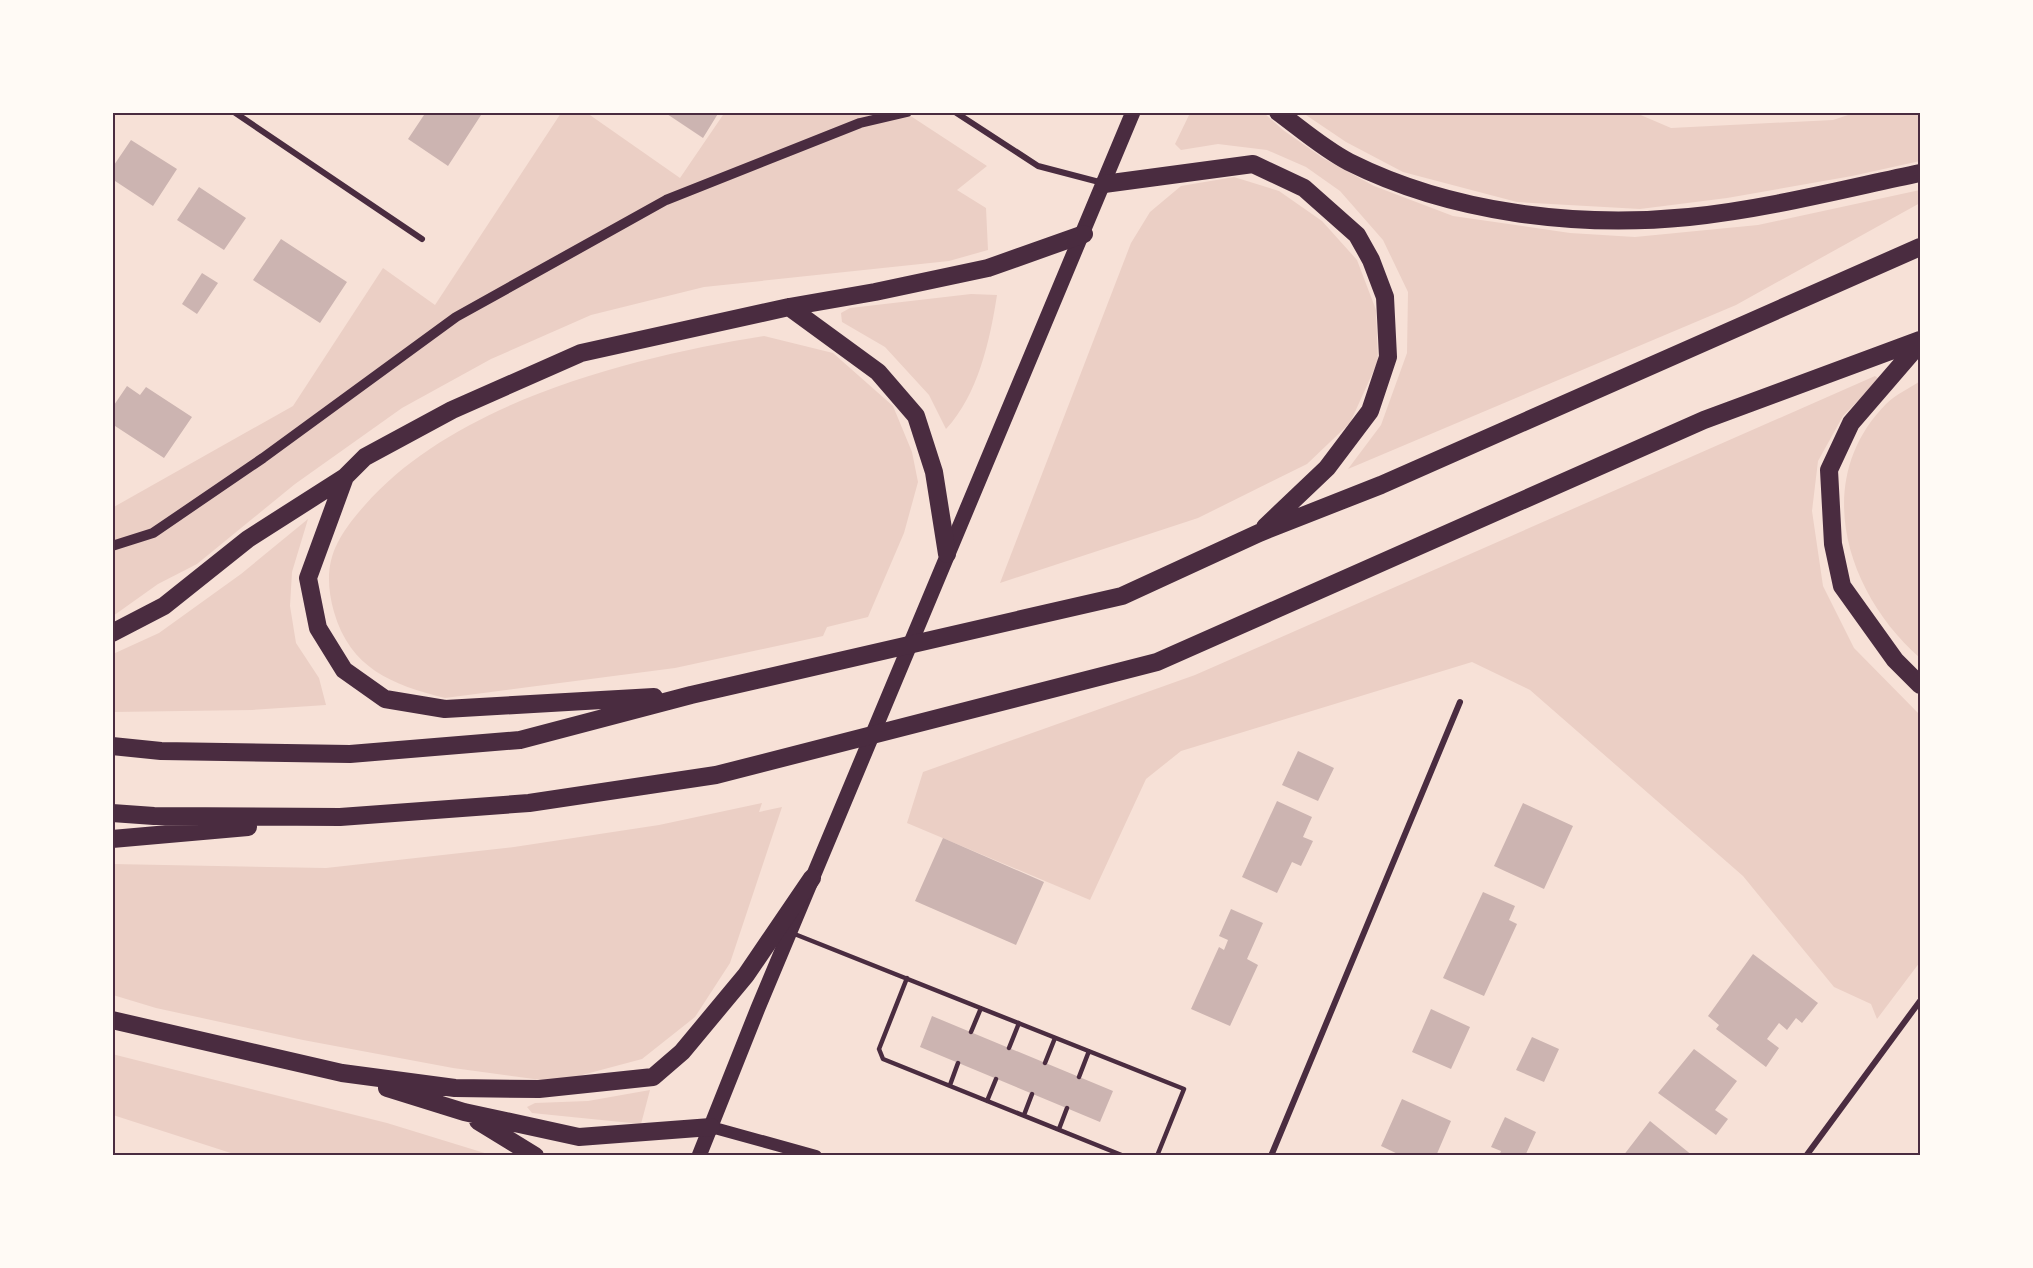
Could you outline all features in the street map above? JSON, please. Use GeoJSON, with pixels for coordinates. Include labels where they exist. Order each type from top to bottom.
{"type":"FeatureCollection","features":[{"type":"Feature","properties":{"kind":"highway"},"geometry":{"type":"LineString","coordinates":[[1278,112],[1346,161],[1400,185],[1480,206],[1584,220],[1689,217],[1787,202],[1920,173]]}},
{"type":"Feature","properties":{"kind":"highway"},"geometry":{"type":"LineString","coordinates":[[1104,184],[1253,164],[1304,188],[1357,235],[1371,260],[1385,297],[1388,357],[1370,411],[1327,468],[1259,533]]}},
{"type":"Feature","properties":{"kind":"highway"},"geometry":{"type":"LineString","coordinates":[[112,633],[164,606],[248,540],[345,477],[365,457],[452,410],[581,353],[789,307],[875,292],[988,268],[1084,234]]}},
{"type":"Feature","properties":{"kind":"highway"},"geometry":{"type":"LineString","coordinates":[[112,746],[161,751],[350,754],[520,740],[691,695],[1122,596],[1259,533],[1381,485],[1920,247]]}},
{"type":"Feature","properties":{"kind":"highway"},"geometry":{"type":"LineString","coordinates":[[789,307],[878,372],[916,416],[934,472],[947,554]]}},
{"type":"Feature","properties":{"kind":"highway"},"geometry":{"type":"LineString","coordinates":[[112,813],[154,816],[340,818],[529,803],[716,775],[1157,662],[1704,420],[1920,341]]}},
{"type":"Feature","properties":{"kind":"highway"},"geometry":{"type":"LineString","coordinates":[[1920,341],[1851,423],[1829,470],[1833,544],[1842,586],[1895,660],[1920,685]]}},
{"type":"Feature","properties":{"kind":"highway"},"geometry":{"type":"LineString","coordinates":[[345,477],[308,578],[318,628],[344,670],[385,699],[445,709],[691,695]]}},
{"type":"Feature","properties":{"kind":"highway"},"geometry":{"type":"LineString","coordinates":[[112,839],[454,809]]}},
{"type":"Feature","properties":{"kind":"highway"},"geometry":{"type":"LineString","coordinates":[[342,1073],[465,1088],[539,1089],[653,1077],[682,1052],[746,975],[812,878]]}},
{"type":"Feature","properties":{"kind":"highway"},"geometry":{"type":"LineString","coordinates":[[112,1020],[342,1073],[464,1112],[579,1137],[711,1127]]}},
{"type":"Feature","properties":{"kind":"highway"},"geometry":{"type":"LineString","coordinates":[[464,1112],[535,1155]]}},
{"type":"Feature","properties":{"kind":"main road"},"geometry":{"type":"LineString","coordinates":[[699,1155],[812,878],[1084,234],[1133,112]]}},
{"type":"Feature","properties":{"kind":"main road"},"geometry":{"type":"LineString","coordinates":[[711,1127],[816,1155]]}},
{"type":"Feature","properties":{"kind":"street"},"geometry":{"type":"LineString","coordinates":[[234,112],[422,239]]}},
{"type":"Feature","properties":{"kind":"street"},"geometry":{"type":"LineString","coordinates":[[112,546],[153,533],[263,458],[456,317],[666,200],[860,123],[907,112]]}},
{"type":"Feature","properties":{"kind":"street"},"geometry":{"type":"LineString","coordinates":[[955,112],[1038,166],[1104,184]]}},
{"type":"Feature","properties":{"kind":"street"},"geometry":{"type":"LineString","coordinates":[[1271,1155],[1460,702]]}},
{"type":"Feature","properties":{"kind":"street"},"geometry":{"type":"LineString","coordinates":[[1806,1155],[1920,1001]]}},
{"type":"Feature","properties":{"kind":"lane"},"geometry":{"type":"LineString","coordinates":[[790,932],[1184,1089],[1157,1155]]}},
{"type":"Feature","properties":{"kind":"lane"},"geometry":{"type":"LineString","coordinates":[[907,978],[879,1049],[883,1059],[1124,1155]]}},
{"type":"Feature","properties":{"kind":"lane"},"geometry":{"type":"LineString","coordinates":[[971,1032],[981,1008]]}},
{"type":"Feature","properties":{"kind":"lane"},"geometry":{"type":"LineString","coordinates":[[1009,1048],[1019,1023]]}},
{"type":"Feature","properties":{"kind":"lane"},"geometry":{"type":"LineString","coordinates":[[1046,1063],[1055,1038]]}},
{"type":"Feature","properties":{"kind":"lane"},"geometry":{"type":"LineString","coordinates":[[1079,1077],[1089,1051]]}},
{"type":"Feature","properties":{"kind":"lane"},"geometry":{"type":"LineString","coordinates":[[950,1085],[958,1063]]}},
{"type":"Feature","properties":{"kind":"lane"},"geometry":{"type":"LineString","coordinates":[[987,1101],[996,1079]]}},
{"type":"Feature","properties":{"kind":"lane"},"geometry":{"type":"LineString","coordinates":[[1024,1115],[1032,1094]]}},
{"type":"Feature","properties":{"kind":"lane"},"geometry":{"type":"LineString","coordinates":[[1059,1129],[1067,1108]]}},
{"type":"Feature","properties":{"kind":"shaded area"},"geometry":{"type":"Polygon","coordinates":[[[725,112],[906,113],[987,166],[957,190],[986,208],[988,250],[949,261],[704,287],[591,315],[491,359],[402,408],[295,484],[197,564],[158,584],[113,616],[112,508],[293,406],[383,268],[435,305],[561,113],[587,113],[680,178],[725,112]]]}},
{"type":"Feature","properties":{"kind":"shaded area"},"geometry":{"type":"Polygon","coordinates":[[[1190,113],[1264,113],[1283,130],[1323,158],[1374,186],[1453,216],[1570,233],[1635,237],[1758,225],[1920,190],[1920,203],[1736,305],[1348,469],[1381,425],[1407,353],[1408,292],[1383,240],[1340,191],[1306,167],[1267,150],[1218,144],[1181,150],[1175,144],[1190,113]]]}},
{"type":"Feature","properties":{"kind":"shaded area"},"geometry":{"type":"Polygon","coordinates":[[[1303,113],[1636,113],[1671,128],[1833,120],[1854,113],[1920,113],[1920,161],[1852,176],[1727,198],[1640,209],[1517,202],[1403,172],[1346,142],[1303,113]]]}},
{"type":"Feature","properties":{"kind":"shaded area"},"geometry":{"type":"Polygon","coordinates":[[[1234,177],[1279,191],[1322,221],[1357,260],[1376,310],[1378,361],[1350,423],[1307,464],[1198,518],[1000,583],[1131,243],[1150,212],[1181,186],[1234,177]]]}},
{"type":"Feature","properties":{"kind":"shaded area"},"geometry":{"type":"Polygon","coordinates":[[[971,294],[997,295],[981,366],[966,400],[946,429],[929,395],[885,347],[842,322],[841,313],[850,308],[971,294]]]}},
{"type":"Feature","properties":{"kind":"shaded area"},"geometry":{"type":"Polygon","coordinates":[[[764,336],[833,353],[893,406],[912,452],[918,482],[904,533],[868,617],[827,627],[823,636],[675,668],[445,698],[391,680],[362,660],[351,647],[341,631],[330,595],[329,580],[333,554],[354,518],[403,469],[447,438],[496,412],[549,390],[659,357],[764,336]]]}},
{"type":"Feature","properties":{"kind":"shaded area"},"geometry":{"type":"Polygon","coordinates":[[[1875,376],[1879,379],[1843,416],[1818,461],[1812,511],[1823,586],[1854,648],[1920,715],[1920,962],[1877,1019],[1871,1004],[1834,987],[1743,876],[1530,690],[1472,662],[1181,751],[1146,779],[1090,900],[907,823],[923,772],[1195,675],[1875,376]]]}},
{"type":"Feature","properties":{"kind":"shaded area"},"geometry":{"type":"Polygon","coordinates":[[[1920,381],[1920,658],[1894,632],[1873,602],[1857,570],[1847,536],[1844,501],[1849,467],[1863,434],[1886,404],[1920,381]]]}},
{"type":"Feature","properties":{"kind":"shaded area"},"geometry":{"type":"Polygon","coordinates":[[[308,519],[292,572],[290,606],[296,643],[319,678],[326,705],[252,710],[113,712],[113,654],[159,633],[241,574],[308,519]]]}},
{"type":"Feature","properties":{"kind":"shaded area"},"geometry":{"type":"Polygon","coordinates":[[[762,803],[759,812],[782,807],[730,963],[695,1017],[642,1059],[556,1082],[453,1068],[303,1040],[156,1008],[113,995],[112,864],[326,868],[514,847],[659,825],[762,803]]]}},
{"type":"Feature","properties":{"kind":"shaded area"},"geometry":{"type":"Polygon","coordinates":[[[112,1054],[387,1123],[491,1155],[237,1155],[113,1115],[112,1054]]]}},
{"type":"Feature","properties":{"kind":"shaded area"},"geometry":{"type":"Polygon","coordinates":[[[650,1090],[641,1124],[532,1113],[527,1107],[535,1103],[588,1101],[650,1090]]]}},
{"type":"Feature","properties":{"kind":"building"},"geometry":{"type":"Polygon","coordinates":[[[426,112],[483,112],[448,166],[408,139],[426,112]]]}},
{"type":"Feature","properties":{"kind":"building"},"geometry":{"type":"Polygon","coordinates":[[[664,112],[719,112],[703,138],[664,112]]]}},
{"type":"Feature","properties":{"kind":"building"},"geometry":{"type":"Polygon","coordinates":[[[131,140],[177,169],[153,206],[112,179],[112,168],[131,140]]]}},
{"type":"Feature","properties":{"kind":"building"},"geometry":{"type":"Polygon","coordinates":[[[199,187],[246,218],[224,250],[177,220],[199,187]]]}},
{"type":"Feature","properties":{"kind":"building"},"geometry":{"type":"Polygon","coordinates":[[[281,239],[347,282],[320,323],[253,280],[281,239]]]}},
{"type":"Feature","properties":{"kind":"building"},"geometry":{"type":"Polygon","coordinates":[[[202,273],[218,283],[197,314],[182,304],[202,273]]]}},
{"type":"Feature","properties":{"kind":"building"},"geometry":{"type":"Polygon","coordinates":[[[127,386],[140,395],[146,387],[192,417],[164,458],[112,424],[112,408],[127,386]]]}},
{"type":"Feature","properties":{"kind":"building"},"geometry":{"type":"Polygon","coordinates":[[[1298,751],[1334,768],[1318,801],[1282,785],[1298,751]]]}},
{"type":"Feature","properties":{"kind":"building"},"geometry":{"type":"Polygon","coordinates":[[[1277,801],[1312,817],[1303,837],[1313,841],[1301,866],[1292,862],[1277,893],[1242,877],[1277,801]]]}},
{"type":"Feature","properties":{"kind":"building"},"geometry":{"type":"Polygon","coordinates":[[[1523,803],[1573,826],[1544,889],[1494,866],[1523,803]]]}},
{"type":"Feature","properties":{"kind":"building"},"geometry":{"type":"Polygon","coordinates":[[[943,838],[1044,882],[1016,945],[915,901],[943,838]]]}},
{"type":"Feature","properties":{"kind":"building"},"geometry":{"type":"Polygon","coordinates":[[[1483,892],[1515,906],[1509,920],[1517,924],[1484,996],[1443,978],[1483,892]]]}},
{"type":"Feature","properties":{"kind":"building"},"geometry":{"type":"Polygon","coordinates":[[[1231,909],[1263,923],[1247,959],[1258,965],[1230,1026],[1191,1009],[1219,947],[1224,950],[1228,940],[1219,936],[1231,909]]]}},
{"type":"Feature","properties":{"kind":"building"},"geometry":{"type":"Polygon","coordinates":[[[1753,954],[1818,1003],[1802,1023],[1796,1018],[1787,1030],[1779,1023],[1767,1039],[1779,1048],[1766,1067],[1716,1029],[1719,1025],[1708,1016],[1753,954]]]}},
{"type":"Feature","properties":{"kind":"building"},"geometry":{"type":"Polygon","coordinates":[[[1431,1009],[1470,1027],[1451,1069],[1412,1052],[1431,1009]]]}},
{"type":"Feature","properties":{"kind":"building"},"geometry":{"type":"Polygon","coordinates":[[[932,1016],[1113,1091],[1100,1122],[920,1047],[932,1016]]]}},
{"type":"Feature","properties":{"kind":"building"},"geometry":{"type":"Polygon","coordinates":[[[1532,1037],[1559,1049],[1544,1082],[1516,1070],[1532,1037]]]}},
{"type":"Feature","properties":{"kind":"building"},"geometry":{"type":"Polygon","coordinates":[[[1694,1049],[1737,1081],[1715,1110],[1728,1119],[1716,1135],[1658,1093],[1694,1049]]]}},
{"type":"Feature","properties":{"kind":"building"},"geometry":{"type":"Polygon","coordinates":[[[1402,1099],[1451,1121],[1436,1156],[1402,1156],[1381,1146],[1402,1099]]]}},
{"type":"Feature","properties":{"kind":"building"},"geometry":{"type":"Polygon","coordinates":[[[1505,1117],[1536,1132],[1525,1156],[1499,1156],[1501,1151],[1491,1147],[1505,1117]]]}},
{"type":"Feature","properties":{"kind":"building"},"geometry":{"type":"Polygon","coordinates":[[[1650,1121],[1693,1156],[1623,1156],[1650,1121]]]}}]}
